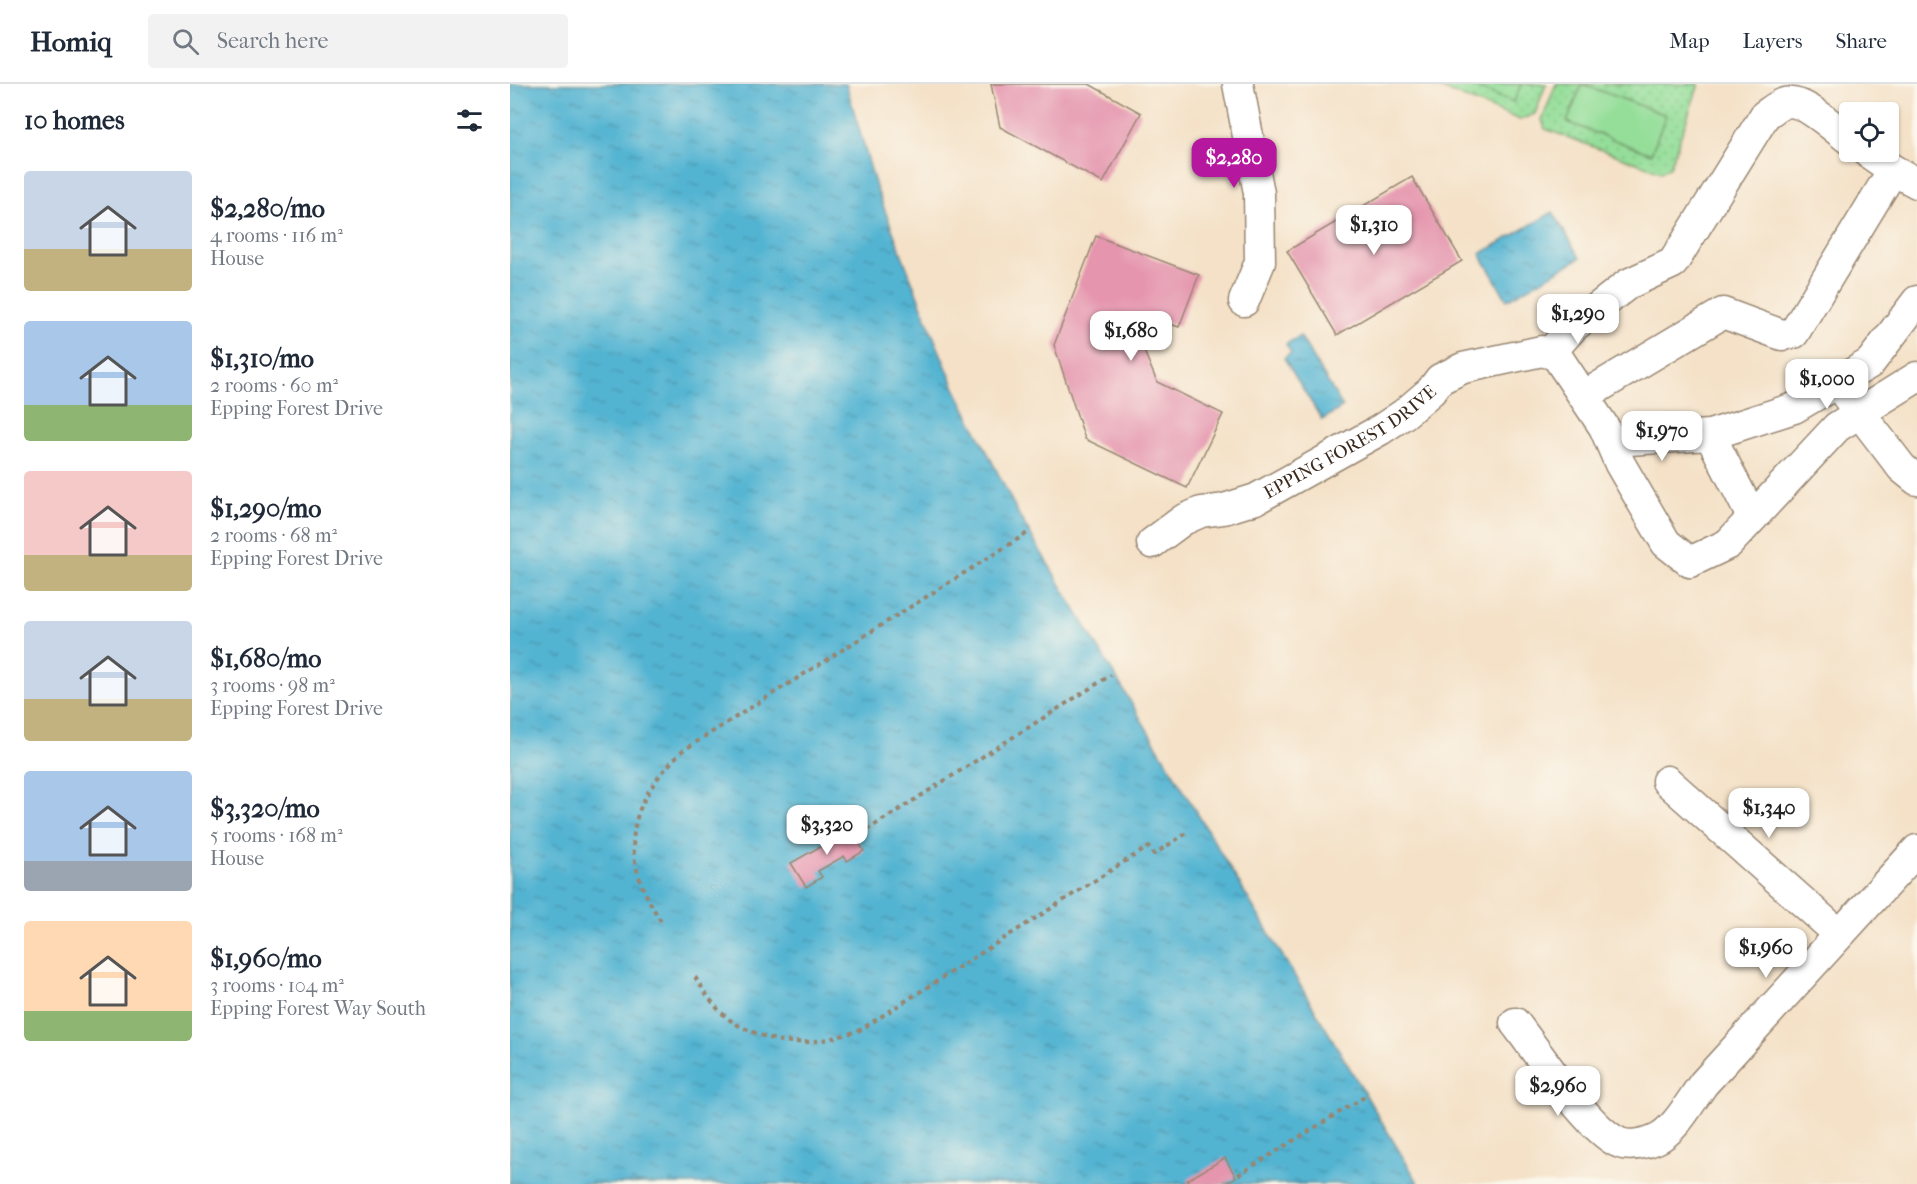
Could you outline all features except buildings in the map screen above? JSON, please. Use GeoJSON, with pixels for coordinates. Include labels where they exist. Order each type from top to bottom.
{"type":"FeatureCollection","features":[{"type":"Feature","properties":{"kind":"street"},"geometry":{"type":"LineString","coordinates":[[1238,84],[1259,193],[1260,262],[1244,301]]}},
{"type":"Feature","properties":{"kind":"street"},"geometry":{"type":"LineString","coordinates":[[1839,132],[1807,108],[1794,102],[1784,103],[1765,116],[1673,263],[1628,285],[1573,327],[1550,353],[1556,355],[1584,396],[1666,543],[1690,562],[1728,544],[1837,427],[1857,412],[1917,377]]}},
{"type":"Feature","properties":{"kind":"street"},"geometry":{"type":"LineString","coordinates":[[1584,396],[1723,313],[1782,335],[1794,333],[1905,176],[1883,162]]}},
{"type":"Feature","properties":{"kind":"street"},"geometry":{"type":"LineString","coordinates":[[1611,441],[1710,435],[1794,408],[1870,363],[1917,301]]}},
{"type":"Feature","properties":{"kind":"street","name":"EPPING FOREST DRIVE"},"geometry":{"type":"LineString","coordinates":[[1152,543],[1183,520],[1201,512],[1224,509],[1256,499],[1380,430],[1404,414],[1431,391],[1440,379],[1463,368],[1542,351],[1550,353]]}},
{"type":"Feature","properties":{"kind":"street"},"geometry":{"type":"LineString","coordinates":[[1838,382],[1857,412],[1902,468],[1917,480]]}},
{"type":"Feature","properties":{"kind":"street"},"geometry":{"type":"LineString","coordinates":[[1710,435],[1752,517]]}},
{"type":"Feature","properties":{"kind":"street"},"geometry":{"type":"LineString","coordinates":[[1667,781],[1839,934]]}},
{"type":"Feature","properties":{"kind":"street"},"geometry":{"type":"LineString","coordinates":[[1515,1023],[1594,1125],[1621,1143],[1638,1144],[1658,1138],[1676,1121],[1704,1083],[1917,850]]}},
{"type":"Feature","properties":{"kind":"path"},"geometry":{"type":"LineString","coordinates":[[661,921],[643,892],[634,861],[634,829],[643,800],[659,773],[682,751],[1029,532]]}},
{"type":"Feature","properties":{"kind":"path"},"geometry":{"type":"LineString","coordinates":[[860,835],[1111,675]]}},
{"type":"Feature","properties":{"kind":"path"},"geometry":{"type":"LineString","coordinates":[[695,976],[711,1000],[731,1021],[760,1035],[790,1043],[827,1042],[860,1030],[1127,860],[1149,847],[1154,854],[1187,832]]}},
{"type":"Feature","properties":{"kind":"path"},"geometry":{"type":"LineString","coordinates":[[1238,1175],[1366,1095]]}},
{"type":"Feature","properties":{"kind":"green space"},"geometry":{"type":"Polygon","coordinates":[[[1430,84],[1546,84],[1535,114],[1520,120],[1430,84]]]}},
{"type":"Feature","properties":{"kind":"green space"},"geometry":{"type":"Polygon","coordinates":[[[1467,84],[1521,84],[1514,102],[1467,84]]]}},
{"type":"Feature","properties":{"kind":"green space"},"geometry":{"type":"Polygon","coordinates":[[[1556,84],[1699,84],[1670,167],[1661,172],[1545,129],[1542,120],[1556,84]]]}},
{"type":"Feature","properties":{"kind":"green space"},"geometry":{"type":"Polygon","coordinates":[[[1582,84],[1666,115],[1651,154],[1567,122],[1582,84]]]}},
{"type":"Feature","properties":{"kind":"water"},"geometry":{"type":"Polygon","coordinates":[[[510,84],[846,84],[876,187],[930,328],[955,388],[1020,517],[1419,1184],[510,1184],[510,84]]]}},
{"type":"Feature","properties":{"kind":"water"},"geometry":{"type":"Polygon","coordinates":[[[1553,212],[1580,258],[1507,300],[1480,254],[1553,212]]]}},
{"type":"Feature","properties":{"kind":"water"},"geometry":{"type":"Polygon","coordinates":[[[1300,336],[1343,407],[1322,420],[1284,358],[1291,353],[1286,344],[1300,336]]]}}]}
